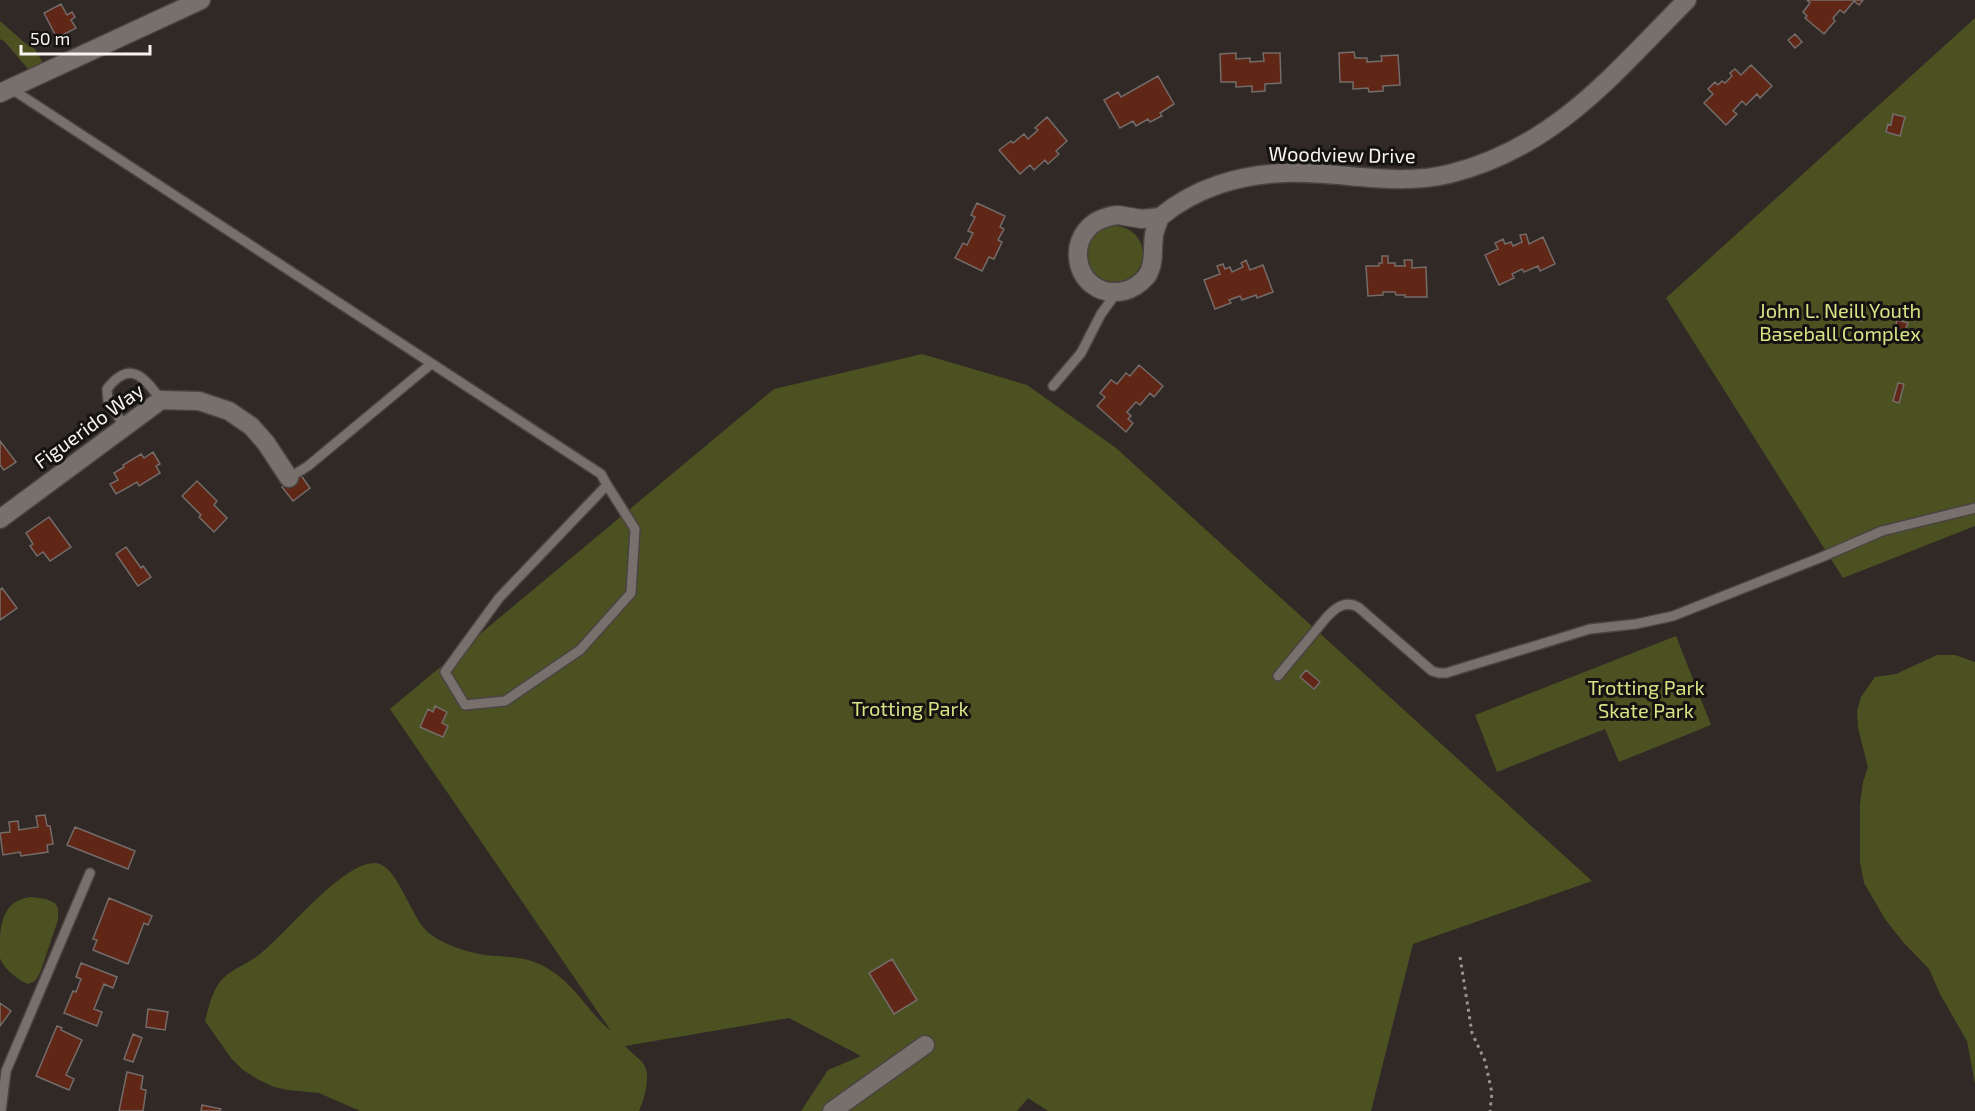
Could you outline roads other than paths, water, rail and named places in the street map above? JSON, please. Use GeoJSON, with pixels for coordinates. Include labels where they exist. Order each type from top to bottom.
{"type":"FeatureCollection","features":[{"type":"Feature","properties":{"kind":"street"},"geometry":{"type":"LineString","coordinates":[[5,90],[201,0]]}},
{"type":"Feature","properties":{"kind":"street","name":"Woodview Drive"},"geometry":{"type":"LineString","coordinates":[[1160,217],[1182,201],[1212,186],[1257,176],[1286,173],[1372,179],[1426,178],[1448,174],[1492,160],[1534,140],[1579,107],[1687,0]]}},
{"type":"Feature","properties":{"kind":"street"},"geometry":{"type":"LineString","coordinates":[[1118,215],[1143,219],[1160,217],[1154,234],[1154,258],[1151,269],[1137,285],[1117,292],[1097,287],[1082,273],[1077,253],[1083,233],[1098,219],[1108,216],[1118,215]]}},
{"type":"Feature","properties":{"kind":"street","name":"Figuerido Way"},"geometry":{"type":"LineString","coordinates":[[0,519],[161,400],[199,400],[229,411],[251,426],[266,443],[288,478]]}},
{"type":"Feature","properties":{"kind":"street"},"geometry":{"type":"LineString","coordinates":[[832,1111],[926,1045]]}},
{"type":"Feature","properties":{"kind":"lane"},"geometry":{"type":"LineString","coordinates":[[5,90],[601,474],[608,485],[635,529],[631,593],[580,650],[505,701],[465,705],[444,672],[500,598],[608,485]]}},
{"type":"Feature","properties":{"kind":"lane"},"geometry":{"type":"LineString","coordinates":[[1053,386],[1081,353],[1101,314],[1117,292]]}},
{"type":"Feature","properties":{"kind":"lane"},"geometry":{"type":"LineString","coordinates":[[288,478],[308,466],[431,364]]}},
{"type":"Feature","properties":{"kind":"lane"},"geometry":{"type":"LineString","coordinates":[[125,428],[108,400],[107,389],[114,380],[124,373],[135,373],[143,378],[161,400]]}},
{"type":"Feature","properties":{"kind":"lane"},"geometry":{"type":"LineString","coordinates":[[1278,676],[1334,609],[1342,605],[1351,604],[1358,607],[1432,671],[1446,673],[1590,629],[1636,624],[1673,616],[1882,531],[1975,508]]}},
{"type":"Feature","properties":{"kind":"lane"},"geometry":{"type":"LineString","coordinates":[[1,1111],[2,1088],[6,1071],[90,873]]}},
{"type":"Feature","properties":{"kind":"park label","name":"John L. Neill Youth Baseball Complex"},"geometry":{"type":"Point","coordinates":[1840,322]}},
{"type":"Feature","properties":{"kind":"park label","name":"Trotting Park Skate Park"},"geometry":{"type":"Point","coordinates":[1646,700]}},
{"type":"Feature","properties":{"kind":"park label","name":"Trotting Park"},"geometry":{"type":"Point","coordinates":[910,709]}}]}
